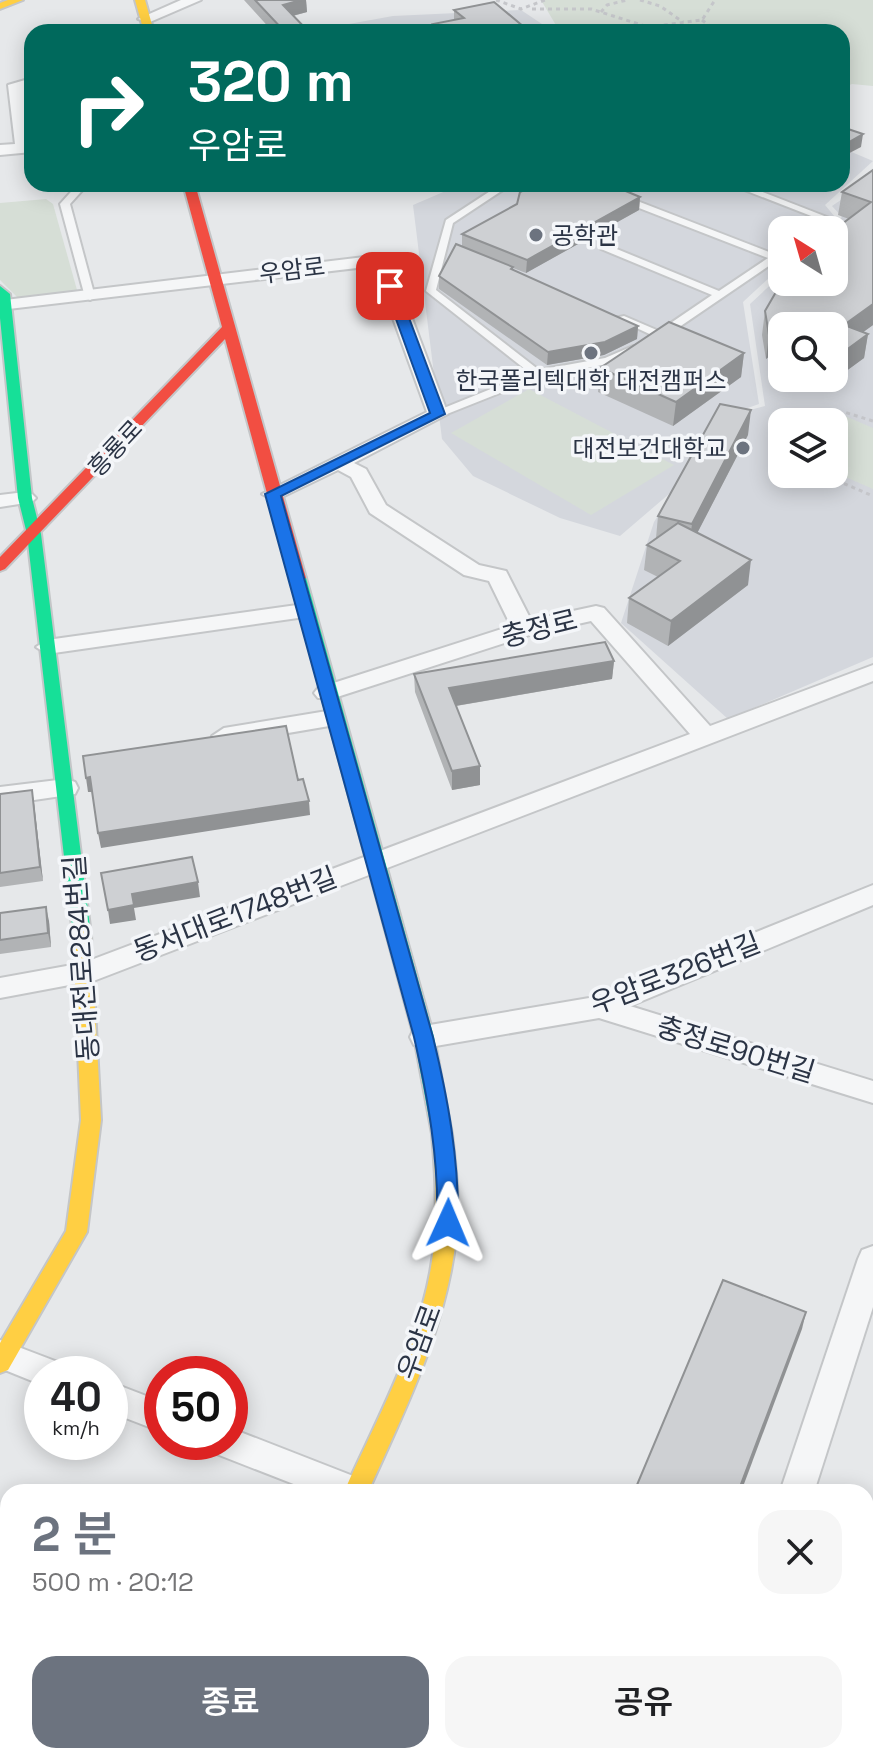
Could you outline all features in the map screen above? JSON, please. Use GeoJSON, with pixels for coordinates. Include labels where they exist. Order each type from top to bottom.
{"type":"FeatureCollection","features":[{"type":"Feature","properties":{"kind":"main road"},"geometry":{"type":"LineString","coordinates":[[0,6],[18,0]]}},
{"type":"Feature","properties":{"kind":"main road"},"geometry":{"type":"LineString","coordinates":[[140,0],[146,24]]}},
{"type":"Feature","properties":{"kind":"main road","name":"우암로"},"geometry":{"type":"LineString","coordinates":[[191,192],[326,693],[376,859],[424,1037],[439,1103],[449,1177],[447,1247],[430,1324],[359,1484]]}},
{"type":"Feature","properties":{"kind":"main road","name":"동대전로284번길"},"geometry":{"type":"LineString","coordinates":[[2,1358],[76,1232],[91,1120],[86,973],[34,534],[25,498],[8,387],[3,298]]}},
{"type":"Feature","properties":{"kind":"main road","name":"흥룡로"},"geometry":{"type":"LineString","coordinates":[[0,566],[34,534],[228,328]]}},
{"type":"Feature","properties":{"kind":"street"},"geometry":{"type":"LineString","coordinates":[[151,24],[194,0]]}},
{"type":"Feature","properties":{"kind":"street"},"geometry":{"type":"LineString","coordinates":[[0,150],[24,148]]}},
{"type":"Feature","properties":{"kind":"street","name":"우암로"},"geometry":{"type":"LineString","coordinates":[[3,298],[90,297],[381,260],[438,414]]}},
{"type":"Feature","properties":{"kind":"street"},"geometry":{"type":"LineString","coordinates":[[273,494],[438,414]]}},
{"type":"Feature","properties":{"kind":"street"},"geometry":{"type":"LineString","coordinates":[[337,462],[359,473],[377,509],[472,570],[498,576],[524,629]]}},
{"type":"Feature","properties":{"kind":"street"},"geometry":{"type":"LineString","coordinates":[[0,501],[25,498]]}},
{"type":"Feature","properties":{"kind":"street"},"geometry":{"type":"LineString","coordinates":[[47,647],[304,611]]}},
{"type":"Feature","properties":{"kind":"street","name":"충정로"},"geometry":{"type":"LineString","coordinates":[[326,693],[524,629],[596,613],[705,736]]}},
{"type":"Feature","properties":{"kind":"street"},"geometry":{"type":"LineString","coordinates":[[376,859],[705,736],[868,682]]}},
{"type":"Feature","properties":{"kind":"street"},"geometry":{"type":"LineString","coordinates":[[198,740],[333,718]]}},
{"type":"Feature","properties":{"kind":"street"},"geometry":{"type":"LineString","coordinates":[[62,762],[93,757]]}},
{"type":"Feature","properties":{"kind":"street"},"geometry":{"type":"LineString","coordinates":[[0,796],[66,788]]}},
{"type":"Feature","properties":{"kind":"street","name":"동서대로1748번길"},"geometry":{"type":"LineString","coordinates":[[0,988],[86,973],[376,859]]}},
{"type":"Feature","properties":{"kind":"street","name":"우암로326번길"},"geometry":{"type":"LineString","coordinates":[[424,1037],[599,1007],[873,894]]}},
{"type":"Feature","properties":{"kind":"street","name":"충정로90번길"},"geometry":{"type":"LineString","coordinates":[[599,1007],[873,1092]]}},
{"type":"Feature","properties":{"kind":"street"},"geometry":{"type":"LineString","coordinates":[[800,1484],[873,1259]]}},
{"type":"Feature","properties":{"kind":"street"},"geometry":{"type":"LineString","coordinates":[[2,1358],[24,1365]]}},
{"type":"Feature","properties":{"kind":"street"},"geometry":{"type":"LineString","coordinates":[[248,1451],[334,1484]]}},
{"type":"Feature","properties":{"kind":"lane"},"geometry":{"type":"LineString","coordinates":[[76,192],[65,204],[90,297]]}},
{"type":"Feature","properties":{"kind":"lane"},"geometry":{"type":"LineString","coordinates":[[495,192],[449,222],[431,291],[537,374]]}},
{"type":"Feature","properties":{"kind":"lane"},"geometry":{"type":"LineString","coordinates":[[755,192],[819,216]]}},
{"type":"Feature","properties":{"kind":"lane"},"geometry":{"type":"LineString","coordinates":[[615,195],[768,251]]}},
{"type":"Feature","properties":{"kind":"lane"},"geometry":{"type":"LineString","coordinates":[[443,245],[457,251]]}},
{"type":"Feature","properties":{"kind":"lane"},"geometry":{"type":"LineString","coordinates":[[604,247],[720,295]]}},
{"type":"Feature","properties":{"kind":"lane"},"geometry":{"type":"LineString","coordinates":[[438,414],[537,374],[608,361],[660,335],[768,262]]}},
{"type":"Feature","properties":{"kind":"lane"},"geometry":{"type":"LineString","coordinates":[[602,311],[660,335]]}},
{"type":"Feature","properties":{"kind":"path"},"geometry":{"type":"LineString","coordinates":[[497,0],[513,9],[575,7],[638,24]]}},
{"type":"Feature","properties":{"kind":"path"},"geometry":{"type":"LineString","coordinates":[[532,9],[545,0]]}},
{"type":"Feature","properties":{"kind":"path"},"geometry":{"type":"LineString","coordinates":[[600,12],[607,5],[627,0]]}},
{"type":"Feature","properties":{"kind":"path"},"geometry":{"type":"LineString","coordinates":[[640,0],[660,6],[683,22]]}},
{"type":"Feature","properties":{"kind":"path"},"geometry":{"type":"LineString","coordinates":[[702,20],[715,0]]}},
{"type":"Feature","properties":{"kind":"path"},"geometry":{"type":"LineString","coordinates":[[669,24],[702,20],[707,24]]}},
{"type":"Feature","properties":{"kind":"path"},"geometry":{"type":"LineString","coordinates":[[848,412],[873,421]]}},
{"type":"Feature","properties":{"kind":"path"},"geometry":{"type":"LineString","coordinates":[[848,485],[873,496]]}},
{"type":"Feature","properties":{"kind":"shaded area"},"geometry":{"type":"Polygon","coordinates":[[[541,0],[873,0],[873,86],[850,85],[850,24],[555,24],[541,0]]]}},
{"type":"Feature","properties":{"kind":"shaded area"},"geometry":{"type":"Polygon","coordinates":[[[521,10],[542,24],[349,24],[393,16],[521,10]]]}},
{"type":"Feature","properties":{"kind":"shaded area","name":"한국폴리텍대학 대전캠퍼스"},"geometry":{"type":"Polygon","coordinates":[[[850,151],[873,161],[850,182],[850,151]]]}},
{"type":"Feature","properties":{"kind":"shaded area","name":"한국폴리텍대학 대전캠퍼스"},"geometry":{"type":"Polygon","coordinates":[[[873,178],[873,657],[728,719],[621,623],[654,522],[676,488],[620,536],[560,518],[473,476],[442,439],[413,205],[443,192],[839,192],[825,205],[834,216],[768,216],[768,279],[743,302],[759,404],[716,419],[765,406],[750,304],[768,287],[768,296],[848,296],[848,216],[841,216],[832,206],[873,178]]]}},
{"type":"Feature","properties":{"kind":"shaded area"},"geometry":{"type":"Polygon","coordinates":[[[46,199],[53,204],[77,290],[18,298],[0,280],[0,203],[46,199]]]}},
{"type":"Feature","properties":{"kind":"shaded area"},"geometry":{"type":"Polygon","coordinates":[[[529,389],[674,465],[591,515],[451,433],[529,389]]]}},
{"type":"Feature","properties":{"kind":"shaded area"},"geometry":{"type":"Polygon","coordinates":[[[848,417],[873,428],[873,489],[848,478],[848,417]]]}},
{"type":"Feature","properties":{"kind":"building"},"geometry":{"type":"Polygon","coordinates":[[[255,0],[301,0],[283,5],[301,24],[278,24],[255,0]]]}},
{"type":"Feature","properties":{"kind":"building"},"geometry":{"type":"Polygon","coordinates":[[[494,2],[520,24],[433,24],[464,18],[454,10],[494,2]]]}},
{"type":"Feature","properties":{"kind":"building"},"geometry":{"type":"Polygon","coordinates":[[[850,130],[863,134],[850,141],[850,130]]]}},
{"type":"Feature","properties":{"kind":"building"},"geometry":{"type":"Polygon","coordinates":[[[873,170],[873,304],[848,322],[848,312],[768,312],[768,329],[765,311],[774,296],[848,296],[848,219],[871,202],[842,192],[850,192],[850,186],[873,170]]]}},
{"type":"Feature","properties":{"kind":"building","name":"공학관"},"geometry":{"type":"Polygon","coordinates":[[[520,192],[628,192],[640,197],[527,260],[462,234],[517,204],[520,192]]]}},
{"type":"Feature","properties":{"kind":"building"},"geometry":{"type":"Polygon","coordinates":[[[456,244],[513,267],[511,269],[638,326],[605,342],[548,352],[439,276],[456,244]]]}},
{"type":"Feature","properties":{"kind":"building"},"geometry":{"type":"Polygon","coordinates":[[[669,322],[744,353],[676,402],[600,368],[669,322]]]}},
{"type":"Feature","properties":{"kind":"building"},"geometry":{"type":"Polygon","coordinates":[[[848,326],[868,334],[848,349],[848,326]]]}},
{"type":"Feature","properties":{"kind":"building"},"geometry":{"type":"Polygon","coordinates":[[[720,404],[751,410],[692,524],[658,516],[720,404]]]}},
{"type":"Feature","properties":{"kind":"building"},"geometry":{"type":"Polygon","coordinates":[[[678,523],[751,560],[671,621],[629,598],[680,561],[647,545],[678,523]]]}},
{"type":"Feature","properties":{"kind":"building"},"geometry":{"type":"Polygon","coordinates":[[[605,642],[614,661],[449,688],[480,766],[452,771],[414,674],[605,642]]]}},
{"type":"Feature","properties":{"kind":"building"},"geometry":{"type":"Polygon","coordinates":[[[286,726],[298,780],[303,779],[309,801],[98,833],[90,777],[86,778],[83,756],[286,726]]]}},
{"type":"Feature","properties":{"kind":"building"},"geometry":{"type":"Polygon","coordinates":[[[32,790],[40,867],[0,873],[0,794],[32,790]]]}},
{"type":"Feature","properties":{"kind":"building"},"geometry":{"type":"Polygon","coordinates":[[[192,857],[198,882],[132,894],[134,905],[108,910],[101,873],[192,857]]]}},
{"type":"Feature","properties":{"kind":"building"},"geometry":{"type":"Polygon","coordinates":[[[46,907],[48,933],[0,940],[0,913],[46,907]]]}},
{"type":"Feature","properties":{"kind":"building"},"geometry":{"type":"Polygon","coordinates":[[[723,1280],[806,1312],[741,1484],[637,1484],[723,1280]]]}},
{"type":"Feature","properties":{"kind":"traffic: fast"},"geometry":{"type":"LineString","coordinates":[[0,290],[4,294],[25,498],[34,534],[82,935]]}},
{"type":"Feature","properties":{"kind":"traffic: fast"},"geometry":{"type":"LineString","coordinates":[[298,578],[424,1037],[442,1134]]}},
{"type":"Feature","properties":{"kind":"traffic: slow"},"geometry":{"type":"LineString","coordinates":[[0,6],[18,0]]}},
{"type":"Feature","properties":{"kind":"traffic: slow"},"geometry":{"type":"LineString","coordinates":[[140,0],[147,24]]}},
{"type":"Feature","properties":{"kind":"traffic: slow"},"geometry":{"type":"LineString","coordinates":[[0,1363],[76,1232],[91,1120],[82,935]]}},
{"type":"Feature","properties":{"kind":"traffic: slow"},"geometry":{"type":"LineString","coordinates":[[360,1484],[414,1361],[440,1279],[446,1235],[447,1187],[442,1134]]}},
{"type":"Feature","properties":{"kind":"traffic: jam"},"geometry":{"type":"LineString","coordinates":[[191,192],[298,578]]}},
{"type":"Feature","properties":{"kind":"traffic: jam"},"geometry":{"type":"LineString","coordinates":[[0,566],[228,328]]}},
{"type":"Feature","properties":{"kind":"place","name":"공학관"},"geometry":{"type":"Point","coordinates":[536,235]}},
{"type":"Feature","properties":{"kind":"place","name":"한국폴리텍대학 대전캠퍼스"},"geometry":{"type":"Point","coordinates":[591,353]}},
{"type":"Feature","properties":{"kind":"place","name":"대전보건대학교"},"geometry":{"type":"Point","coordinates":[743,448]}},
{"type":"Feature","properties":{"kind":"route"},"geometry":{"type":"LineString","coordinates":[[390,286],[438,414],[273,494],[424,1037],[439,1103],[449,1177],[448,1223]]}}]}
